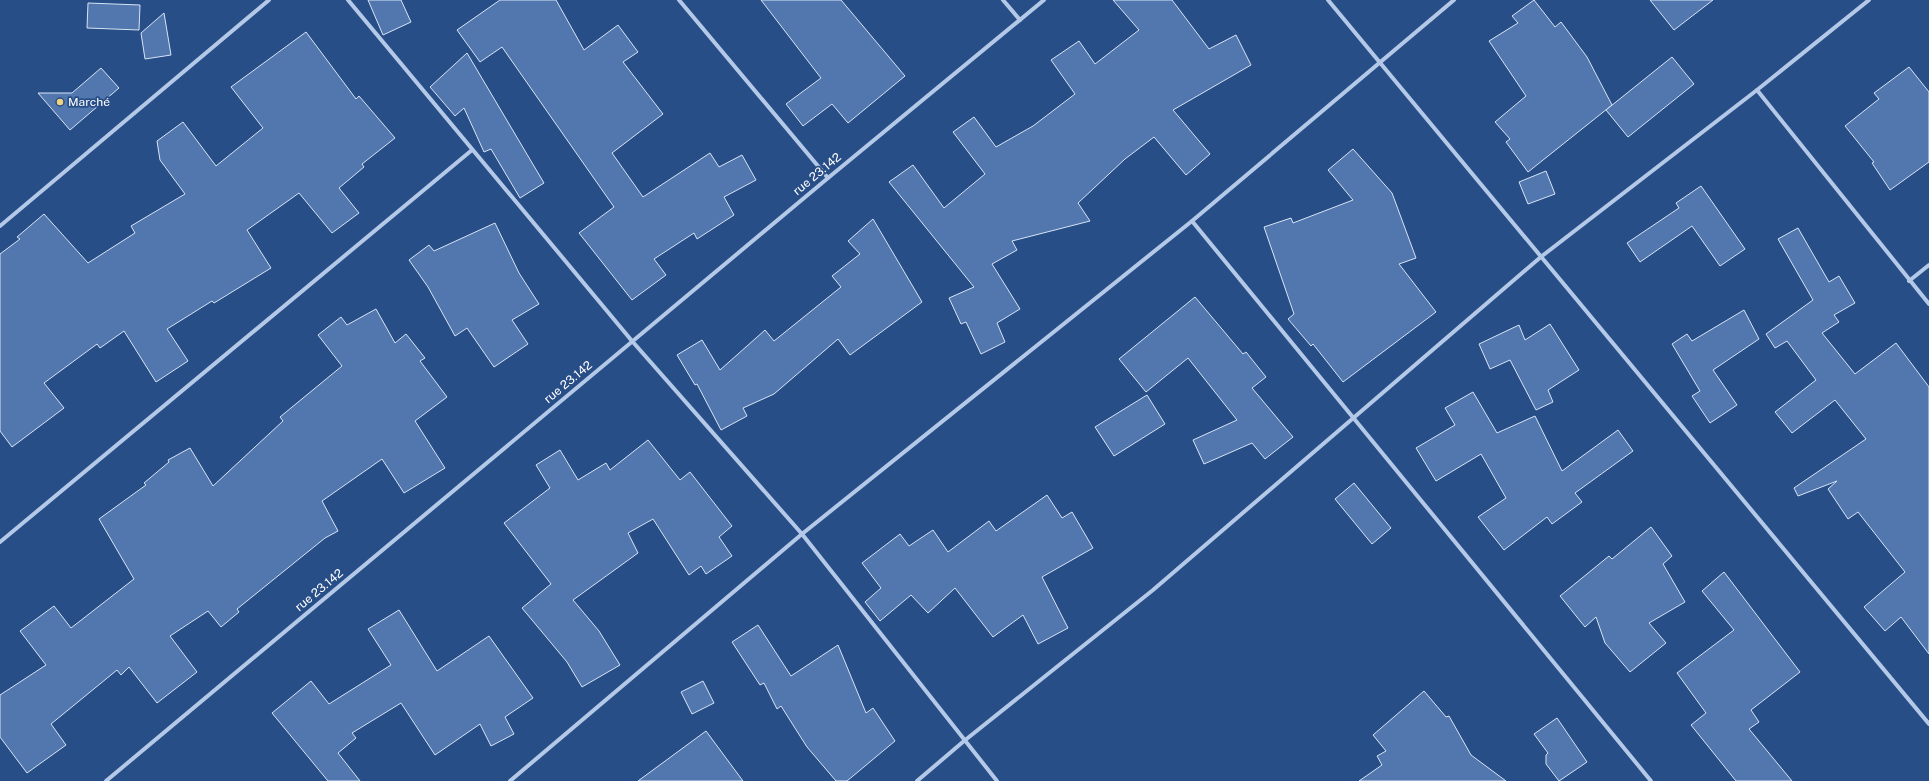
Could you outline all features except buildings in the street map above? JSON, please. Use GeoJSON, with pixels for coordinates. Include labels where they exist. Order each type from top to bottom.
{"type":"FeatureCollection","features":[{"type":"Feature","properties":{"kind":"street"},"geometry":{"type":"LineString","coordinates":[[0,226],[269,0]]}},
{"type":"Feature","properties":{"kind":"street"},"geometry":{"type":"LineString","coordinates":[[348,0],[632,341],[802,534],[997,781]]}},
{"type":"Feature","properties":{"kind":"street"},"geometry":{"type":"LineString","coordinates":[[679,0],[828,178]]}},
{"type":"Feature","properties":{"kind":"street"},"geometry":{"type":"LineString","coordinates":[[1003,0],[1020,20]]}},
{"type":"Feature","properties":{"kind":"street","name":"rue 23.142"},"geometry":{"type":"LineString","coordinates":[[106,781],[632,341],[1044,0]]}},
{"type":"Feature","properties":{"kind":"street"},"geometry":{"type":"LineString","coordinates":[[1328,0],[1929,724]]}},
{"type":"Feature","properties":{"kind":"street"},"geometry":{"type":"LineString","coordinates":[[510,781],[802,534],[1192,221],[1378,62],[1454,0]]}},
{"type":"Feature","properties":{"kind":"street"},"geometry":{"type":"LineString","coordinates":[[917,781],[964,741],[1153,590],[1542,256],[1757,90],[1868,0]]}},
{"type":"Feature","properties":{"kind":"street"},"geometry":{"type":"LineString","coordinates":[[1757,90],[1929,304]]}},
{"type":"Feature","properties":{"kind":"street"},"geometry":{"type":"LineString","coordinates":[[0,542],[472,150]]}},
{"type":"Feature","properties":{"kind":"street"},"geometry":{"type":"LineString","coordinates":[[1192,221],[1651,781]]}},
{"type":"Feature","properties":{"kind":"street"},"geometry":{"type":"LineString","coordinates":[[1909,281],[1929,265]]}},
{"type":"Feature","properties":{"kind":"place","name":"Marché"},"geometry":{"type":"Point","coordinates":[60,102]}}]}
